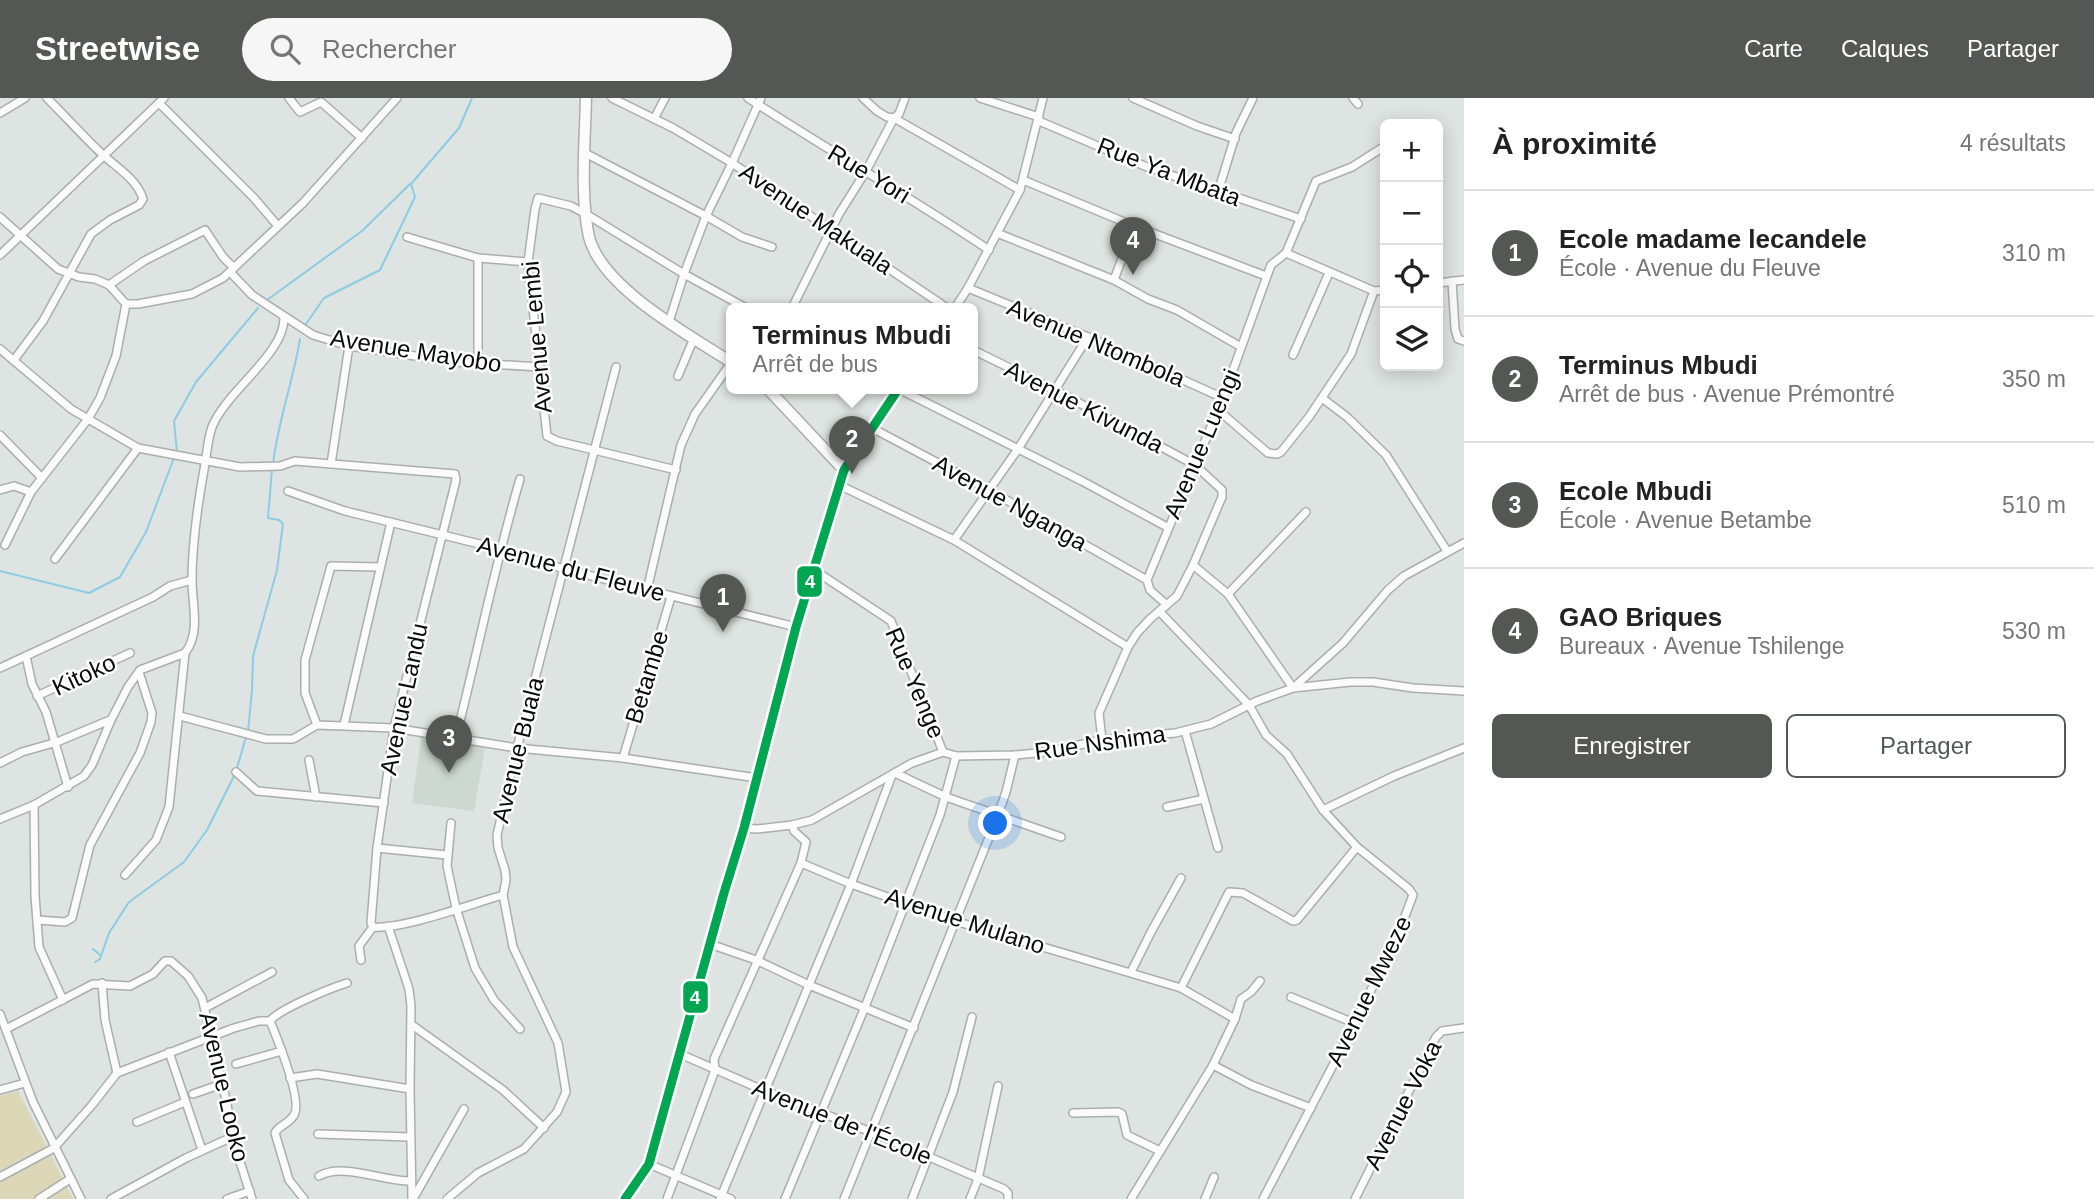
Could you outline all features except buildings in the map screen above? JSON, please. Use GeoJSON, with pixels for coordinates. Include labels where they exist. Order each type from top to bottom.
{"type":"FeatureCollection","features":[{"type":"Feature","properties":{"kind":"street"},"geometry":{"type":"LineString","coordinates":[[0,113],[25,98]]}},
{"type":"Feature","properties":{"kind":"street"},"geometry":{"type":"LineString","coordinates":[[14,360],[43,321],[83,246],[95,230],[142,203],[142,195],[137,187],[47,98]]}},
{"type":"Feature","properties":{"kind":"street"},"geometry":{"type":"LineString","coordinates":[[289,98],[300,112],[321,102],[362,138]]}},
{"type":"Feature","properties":{"kind":"street"},"geometry":{"type":"LineString","coordinates":[[126,304],[192,294],[214,285],[303,203],[397,98]]}},
{"type":"Feature","properties":{"kind":"street"},"geometry":{"type":"LineString","coordinates":[[586,98],[586,214],[590,239],[612,276],[669,322],[726,359]]}},
{"type":"Feature","properties":{"kind":"street"},"geometry":{"type":"LineString","coordinates":[[612,98],[732,163],[760,101]]}},
{"type":"Feature","properties":{"kind":"street"},"geometry":{"type":"LineString","coordinates":[[654,119],[665,98]]}},
{"type":"Feature","properties":{"kind":"street","name":"Rue Yori"},"geometry":{"type":"LineString","coordinates":[[748,98],[760,101],[803,135],[866,171],[989,250]]}},
{"type":"Feature","properties":{"kind":"street"},"geometry":{"type":"LineString","coordinates":[[863,98],[887,117],[894,118],[1020,190]]}},
{"type":"Feature","properties":{"kind":"street"},"geometry":{"type":"LineString","coordinates":[[794,303],[832,228],[894,118],[899,114],[905,98]]}},
{"type":"Feature","properties":{"kind":"street","name":"Rue Ya Mbata"},"geometry":{"type":"LineString","coordinates":[[981,98],[1039,119],[1147,167],[1301,219]]}},
{"type":"Feature","properties":{"kind":"street"},"geometry":{"type":"LineString","coordinates":[[958,303],[1020,190],[1043,98]]}},
{"type":"Feature","properties":{"kind":"street"},"geometry":{"type":"LineString","coordinates":[[1133,98],[1197,126],[1235,139]]}},
{"type":"Feature","properties":{"kind":"street"},"geometry":{"type":"LineString","coordinates":[[1218,192],[1235,139],[1253,98]]}},
{"type":"Feature","properties":{"kind":"street"},"geometry":{"type":"LineString","coordinates":[[0,255],[161,100],[184,131],[254,198],[278,226]]}},
{"type":"Feature","properties":{"kind":"street"},"geometry":{"type":"LineString","coordinates":[[1023,180],[1266,276],[1271,265],[1286,253],[1318,179],[1352,167],[1380,149]]}},
{"type":"Feature","properties":{"kind":"street"},"geometry":{"type":"LineString","coordinates":[[585,153],[742,237],[772,247]]}},
{"type":"Feature","properties":{"kind":"street","name":"Avenue Makuala"},"geometry":{"type":"LineString","coordinates":[[669,322],[706,216],[732,163],[940,303]]}},
{"type":"Feature","properties":{"kind":"street","name":"Avenue Lembi"},"geometry":{"type":"LineString","coordinates":[[586,214],[571,206],[538,198],[534,208],[528,262],[547,436],[551,440],[676,470]]}},
{"type":"Feature","properties":{"kind":"street"},"geometry":{"type":"LineString","coordinates":[[586,214],[737,303]]}},
{"type":"Feature","properties":{"kind":"street"},"geometry":{"type":"LineString","coordinates":[[0,217],[58,269],[109,285],[126,304]]}},
{"type":"Feature","properties":{"kind":"street"},"geometry":{"type":"LineString","coordinates":[[1114,280],[1134,226]]}},
{"type":"Feature","properties":{"kind":"street","name":"Avenue Mayobo"},"geometry":{"type":"LineString","coordinates":[[109,285],[144,261],[205,230],[252,295],[313,335],[349,346],[478,365],[540,367]]}},
{"type":"Feature","properties":{"kind":"street"},"geometry":{"type":"LineString","coordinates":[[998,233],[1114,280],[1148,299],[1177,310],[1241,347]]}},
{"type":"Feature","properties":{"kind":"street"},"geometry":{"type":"LineString","coordinates":[[407,237],[478,258],[528,262]]}},
{"type":"Feature","properties":{"kind":"street"},"geometry":{"type":"LineString","coordinates":[[1286,253],[1374,291],[1380,290]]}},
{"type":"Feature","properties":{"kind":"street"},"geometry":{"type":"LineString","coordinates":[[478,258],[478,365]]}},
{"type":"Feature","properties":{"kind":"street"},"geometry":{"type":"LineString","coordinates":[[1293,355],[1329,273]]}},
{"type":"Feature","properties":{"kind":"street","name":"Avenue Luengi"},"geometry":{"type":"LineString","coordinates":[[1147,580],[1223,398],[1266,276]]}},
{"type":"Feature","properties":{"kind":"street"},"geometry":{"type":"LineString","coordinates":[[1443,282],[1464,280]]}},
{"type":"Feature","properties":{"kind":"street"},"geometry":{"type":"LineString","coordinates":[[1452,281],[1455,328],[1458,339],[1464,341]]}},
{"type":"Feature","properties":{"kind":"street","name":"Avenue Ntombola"},"geometry":{"type":"LineString","coordinates":[[968,288],[1088,337],[1223,398]]}},
{"type":"Feature","properties":{"kind":"street"},"geometry":{"type":"LineString","coordinates":[[1218,410],[1268,453],[1281,452],[1351,354],[1374,291]]}},
{"type":"Feature","properties":{"kind":"street"},"geometry":{"type":"LineString","coordinates":[[5,545],[31,492],[88,419],[109,379],[126,304]]}},
{"type":"Feature","properties":{"kind":"street"},"geometry":{"type":"LineString","coordinates":[[0,819],[68,787],[89,771],[111,720],[139,672],[146,666],[185,653],[190,647],[194,628],[192,580],[199,492],[212,427],[235,393],[277,345],[284,331],[284,317]]}},
{"type":"Feature","properties":{"kind":"street"},"geometry":{"type":"LineString","coordinates":[[954,540],[1017,449],[1088,337]]}},
{"type":"Feature","properties":{"kind":"street"},"geometry":{"type":"LineString","coordinates":[[678,376],[694,338]]}},
{"type":"Feature","properties":{"kind":"street"},"geometry":{"type":"LineString","coordinates":[[0,349],[71,409],[138,448],[205,462],[240,467],[268,467],[295,461],[331,464],[349,346]]}},
{"type":"Feature","properties":{"kind":"street","name":"Avenue Kivunda"},"geometry":{"type":"LineString","coordinates":[[978,352],[1055,390],[1195,465],[1218,485],[1222,492],[1192,565]]}},
{"type":"Feature","properties":{"kind":"street","name":"Avenue Buala"},"geometry":{"type":"LineString","coordinates":[[447,1199],[478,1173],[524,1149],[557,1112],[566,1092],[560,1052],[553,1030],[519,964],[508,930],[503,895],[506,880],[497,835],[616,367]]}},
{"type":"Feature","properties":{"kind":"street"},"geometry":{"type":"LineString","coordinates":[[647,590],[681,445],[695,414],[726,369]]}},
{"type":"Feature","properties":{"kind":"street"},"geometry":{"type":"LineString","coordinates":[[773,394],[844,470]]}},
{"type":"Feature","properties":{"kind":"street"},"geometry":{"type":"LineString","coordinates":[[625,1199],[649,1164],[744,828],[796,627],[844,470],[895,394]]}},
{"type":"Feature","properties":{"kind":"street"},"geometry":{"type":"LineString","coordinates":[[908,394],[1167,527]]}},
{"type":"Feature","properties":{"kind":"street"},"geometry":{"type":"LineString","coordinates":[[1322,398],[1347,417],[1386,455],[1447,551]]}},
{"type":"Feature","properties":{"kind":"street","name":"Avenue Nganga"},"geometry":{"type":"LineString","coordinates":[[872,428],[989,490],[1147,580]]}},
{"type":"Feature","properties":{"kind":"street"},"geometry":{"type":"LineString","coordinates":[[0,435],[42,478]]}},
{"type":"Feature","properties":{"kind":"street"},"geometry":{"type":"LineString","coordinates":[[55,559],[138,448]]}},
{"type":"Feature","properties":{"kind":"street","name":"Avenue Landu"},"geometry":{"type":"LineString","coordinates":[[331,464],[455,474],[456,480],[394,728],[377,848],[371,923],[373,927]]}},
{"type":"Feature","properties":{"kind":"street"},"geometry":{"type":"LineString","coordinates":[[456,737],[500,549],[520,479]]}},
{"type":"Feature","properties":{"kind":"street"},"geometry":{"type":"LineString","coordinates":[[839,485],[954,540],[1128,647]]}},
{"type":"Feature","properties":{"kind":"street"},"geometry":{"type":"LineString","coordinates":[[0,490],[14,486],[31,492]]}},
{"type":"Feature","properties":{"kind":"street","name":"Avenue du Fleuve"},"geometry":{"type":"LineString","coordinates":[[288,491],[345,511],[796,627]]}},
{"type":"Feature","properties":{"kind":"street"},"geometry":{"type":"LineString","coordinates":[[1228,594],[1307,512]]}},
{"type":"Feature","properties":{"kind":"street"},"geometry":{"type":"LineString","coordinates":[[344,725],[391,522]]}},
{"type":"Feature","properties":{"kind":"street"},"geometry":{"type":"LineString","coordinates":[[1102,740],[1099,713],[1128,647],[1136,633],[1177,596],[1192,565],[1228,594],[1293,688],[1343,643],[1396,583],[1425,562],[1447,551],[1463,547]]}},
{"type":"Feature","properties":{"kind":"street"},"geometry":{"type":"LineString","coordinates":[[317,725],[305,694],[305,660],[331,566],[379,567]]}},
{"type":"Feature","properties":{"kind":"street","name":"Rue Yenge"},"geometry":{"type":"LineString","coordinates":[[814,570],[891,621],[943,752]]}},
{"type":"Feature","properties":{"kind":"street"},"geometry":{"type":"LineString","coordinates":[[0,668],[153,597],[170,586],[192,580]]}},
{"type":"Feature","properties":{"kind":"street"},"geometry":{"type":"LineString","coordinates":[[1147,580],[1150,590],[1167,605]]}},
{"type":"Feature","properties":{"kind":"street","name":"Betambe"},"geometry":{"type":"LineString","coordinates":[[623,758],[671,597]]}},
{"type":"Feature","properties":{"kind":"street","name":"Avenue Mweze"},"geometry":{"type":"LineString","coordinates":[[1159,611],[1249,705],[1266,735],[1287,754],[1323,810],[1357,847],[1409,889],[1413,898],[1354,1023],[1263,1199]]}},
{"type":"Feature","properties":{"kind":"street","name":"Kitoko"},"geometry":{"type":"LineString","coordinates":[[37,696],[130,653]]}},
{"type":"Feature","properties":{"kind":"street"},"geometry":{"type":"LineString","coordinates":[[125,875],[156,840],[165,818],[170,799],[185,653]]}},
{"type":"Feature","properties":{"kind":"street"},"geometry":{"type":"LineString","coordinates":[[26,656],[32,684],[57,742],[68,787]]}},
{"type":"Feature","properties":{"kind":"street"},"geometry":{"type":"LineString","coordinates":[[37,920],[65,922],[72,918],[90,845],[140,753],[152,713],[139,672]]}},
{"type":"Feature","properties":{"kind":"street","name":"Rue Nshima"},"geometry":{"type":"LineString","coordinates":[[943,752],[956,756],[1015,755],[1046,752],[1102,740],[1185,731],[1211,724],[1276,692],[1293,688],[1364,682],[1464,691]]}},
{"type":"Feature","properties":{"kind":"street"},"geometry":{"type":"LineString","coordinates":[[180,716],[266,739],[293,739],[317,725],[394,728],[517,748],[623,758],[757,778]]}},
{"type":"Feature","properties":{"kind":"street"},"geometry":{"type":"LineString","coordinates":[[0,763],[22,752],[57,742],[111,720]]}},
{"type":"Feature","properties":{"kind":"street"},"geometry":{"type":"LineString","coordinates":[[1185,731],[1218,848]]}},
{"type":"Feature","properties":{"kind":"street"},"geometry":{"type":"LineString","coordinates":[[1323,810],[1394,776],[1464,748]]}},
{"type":"Feature","properties":{"kind":"street"},"geometry":{"type":"LineString","coordinates":[[744,828],[757,830],[812,820],[912,763],[943,752]]}},
{"type":"Feature","properties":{"kind":"street"},"geometry":{"type":"LineString","coordinates":[[844,1199],[998,815],[1015,755]]}},
{"type":"Feature","properties":{"kind":"street"},"geometry":{"type":"LineString","coordinates":[[785,1199],[906,902],[946,797],[956,756]]}},
{"type":"Feature","properties":{"kind":"street"},"geometry":{"type":"LineString","coordinates":[[309,760],[316,797]]}},
{"type":"Feature","properties":{"kind":"street"},"geometry":{"type":"LineString","coordinates":[[236,772],[257,791],[384,803]]}},
{"type":"Feature","properties":{"kind":"street"},"geometry":{"type":"LineString","coordinates":[[894,773],[946,797],[1061,837]]}},
{"type":"Feature","properties":{"kind":"street"},"geometry":{"type":"LineString","coordinates":[[721,1197],[851,884],[894,773]]}},
{"type":"Feature","properties":{"kind":"street"},"geometry":{"type":"LineString","coordinates":[[1167,807],[1204,799]]}},
{"type":"Feature","properties":{"kind":"street"},"geometry":{"type":"LineString","coordinates":[[34,805],[39,947],[63,1000]]}},
{"type":"Feature","properties":{"kind":"street"},"geometry":{"type":"LineString","coordinates":[[451,823],[447,866],[456,908],[475,968],[494,1000],[520,1029]]}},
{"type":"Feature","properties":{"kind":"street"},"geometry":{"type":"LineString","coordinates":[[667,1199],[715,1070],[713,1059],[801,863],[806,842],[794,831],[792,825]]}},
{"type":"Feature","properties":{"kind":"street"},"geometry":{"type":"LineString","coordinates":[[1181,988],[1229,892],[1242,893],[1297,920],[1357,847]]}},
{"type":"Feature","properties":{"kind":"street"},"geometry":{"type":"LineString","coordinates":[[377,848],[447,855]]}},
{"type":"Feature","properties":{"kind":"street","name":"Avenue Mulano"},"geometry":{"type":"LineString","coordinates":[[801,863],[955,921],[1181,988],[1235,1019]]}},
{"type":"Feature","properties":{"kind":"street"},"geometry":{"type":"LineString","coordinates":[[1132,972],[1181,878]]}},
{"type":"Feature","properties":{"kind":"street"},"geometry":{"type":"LineString","coordinates":[[361,960],[359,946],[373,927],[388,926],[503,895]]}},
{"type":"Feature","properties":{"kind":"street"},"geometry":{"type":"LineString","coordinates":[[388,926],[409,989],[412,1025],[412,1199]]}},
{"type":"Feature","properties":{"kind":"street"},"geometry":{"type":"LineString","coordinates":[[710,944],[756,960],[914,1028]]}},
{"type":"Feature","properties":{"kind":"street","name":"Avenue Looko"},"geometry":{"type":"LineString","coordinates":[[6,1029],[93,984],[130,986],[153,974],[165,961],[171,961],[188,975],[202,998],[232,1137],[251,1195]]}},
{"type":"Feature","properties":{"kind":"street"},"geometry":{"type":"LineString","coordinates":[[205,1008],[272,972]]}},
{"type":"Feature","properties":{"kind":"street"},"geometry":{"type":"LineString","coordinates":[[1131,1199],[1213,1065],[1235,1019],[1241,999],[1260,981]]}},
{"type":"Feature","properties":{"kind":"street"},"geometry":{"type":"LineString","coordinates":[[0,1177],[54,1147],[117,1073],[234,1028],[270,1021],[279,1013],[347,983]]}},
{"type":"Feature","properties":{"kind":"street"},"geometry":{"type":"LineString","coordinates":[[102,984],[105,1020],[117,1073]]}},
{"type":"Feature","properties":{"kind":"street"},"geometry":{"type":"LineString","coordinates":[[1291,997],[1354,1023]]}},
{"type":"Feature","properties":{"kind":"street"},"geometry":{"type":"LineString","coordinates":[[0,1014],[25,1083],[81,1199]]}},
{"type":"Feature","properties":{"kind":"street"},"geometry":{"type":"LineString","coordinates":[[912,1199],[953,1092],[972,1017]]}},
{"type":"Feature","properties":{"kind":"street"},"geometry":{"type":"LineString","coordinates":[[270,1021],[290,1077],[297,1109],[294,1116],[275,1133],[289,1180],[304,1199]]}},
{"type":"Feature","properties":{"kind":"street"},"geometry":{"type":"LineString","coordinates":[[412,1025],[503,1090],[544,1128]]}},
{"type":"Feature","properties":{"kind":"street","name":"Avenue Voka"},"geometry":{"type":"LineString","coordinates":[[1355,1199],[1436,1037],[1442,1031],[1464,1028]]}},
{"type":"Feature","properties":{"kind":"street"},"geometry":{"type":"LineString","coordinates":[[236,1064],[282,1051]]}},
{"type":"Feature","properties":{"kind":"street"},"geometry":{"type":"LineString","coordinates":[[169,1052],[202,1150]]}},
{"type":"Feature","properties":{"kind":"street","name":"Avenue de l'École"},"geometry":{"type":"LineString","coordinates":[[680,1054],[1004,1189],[1008,1193],[1008,1199]]}},
{"type":"Feature","properties":{"kind":"street"},"geometry":{"type":"LineString","coordinates":[[1213,1065],[1251,1085],[1311,1108]]}},
{"type":"Feature","properties":{"kind":"street"},"geometry":{"type":"LineString","coordinates":[[290,1077],[317,1074],[410,1088]]}},
{"type":"Feature","properties":{"kind":"street"},"geometry":{"type":"LineString","coordinates":[[0,1090],[25,1083]]}},
{"type":"Feature","properties":{"kind":"street"},"geometry":{"type":"LineString","coordinates":[[193,1094],[222,1084]]}},
{"type":"Feature","properties":{"kind":"street"},"geometry":{"type":"LineString","coordinates":[[970,1199],[978,1178],[998,1086]]}},
{"type":"Feature","properties":{"kind":"street"},"geometry":{"type":"LineString","coordinates":[[137,1122],[185,1102]]}},
{"type":"Feature","properties":{"kind":"street"},"geometry":{"type":"LineString","coordinates":[[412,1199],[464,1110]]}},
{"type":"Feature","properties":{"kind":"street"},"geometry":{"type":"LineString","coordinates":[[1073,1113],[1118,1112],[1122,1114],[1126,1135],[1160,1151]]}},
{"type":"Feature","properties":{"kind":"street"},"geometry":{"type":"LineString","coordinates":[[318,1134],[410,1137]]}},
{"type":"Feature","properties":{"kind":"street"},"geometry":{"type":"LineString","coordinates":[[111,1199],[202,1150],[232,1137]]}},
{"type":"Feature","properties":{"kind":"street"},"geometry":{"type":"LineString","coordinates":[[649,1164],[731,1199]]}},
{"type":"Feature","properties":{"kind":"street"},"geometry":{"type":"LineString","coordinates":[[319,1175],[336,1170],[398,1182],[411,1181]]}},
{"type":"Feature","properties":{"kind":"street"},"geometry":{"type":"LineString","coordinates":[[1205,1199],[1214,1177]]}},
{"type":"Feature","properties":{"kind":"street"},"geometry":{"type":"LineString","coordinates":[[40,1199],[70,1179]]}},
{"type":"Feature","properties":{"kind":"street"},"geometry":{"type":"LineString","coordinates":[[227,1199],[251,1195]]}},
{"type":"Feature","properties":{"kind":"shaded area"},"geometry":{"type":"Polygon","coordinates":[[[422,732],[486,742],[474,811],[412,803],[422,732]]]}},
{"type":"Feature","properties":{"kind":"shaded area"},"geometry":{"type":"Polygon","coordinates":[[[18,1091],[73,1199],[0,1199],[0,1096],[18,1091]]]}},
{"type":"Feature","properties":{"kind":"waterway"},"geometry":{"type":"LineString","coordinates":[[306,324],[324,298],[380,270],[415,197],[411,184],[459,128],[472,98]]}},
{"type":"Feature","properties":{"kind":"waterway"},"geometry":{"type":"LineString","coordinates":[[267,300],[362,231],[410,184]]}},
{"type":"Feature","properties":{"kind":"waterway"},"geometry":{"type":"LineString","coordinates":[[177,453],[174,421],[196,382],[258,308]]}},
{"type":"Feature","properties":{"kind":"waterway"},"geometry":{"type":"LineString","coordinates":[[273,464],[300,339]]}},
{"type":"Feature","properties":{"kind":"waterway"},"geometry":{"type":"LineString","coordinates":[[0,571],[89,593],[120,577],[146,532],[174,458]]}},
{"type":"Feature","properties":{"kind":"waterway"},"geometry":{"type":"LineString","coordinates":[[248,732],[253,656],[277,570],[283,524],[279,520],[268,518],[272,469]]}},
{"type":"Feature","properties":{"kind":"waterway"},"geometry":{"type":"LineString","coordinates":[[237,768],[246,737]]}},
{"type":"Feature","properties":{"kind":"waterway"},"geometry":{"type":"LineString","coordinates":[[95,962],[100,959],[109,933],[129,902],[184,862],[207,830],[235,774]]}},
{"type":"Feature","properties":{"kind":"waterway"},"geometry":{"type":"LineString","coordinates":[[93,949],[100,955]]}},
{"type":"Feature","properties":{"kind":"transit line","name":"4"},"geometry":{"type":"LineString","coordinates":[[625,1199],[649,1164],[744,828],[796,627],[844,470],[895,394]]}},
{"type":"Feature","properties":{"kind":"place","name":"GAO Briques"},"geometry":{"type":"Point","coordinates":[1133,275]}},
{"type":"Feature","properties":{"kind":"place","name":"Terminus Mbudi"},"geometry":{"type":"Point","coordinates":[852,474]}},
{"type":"Feature","properties":{"kind":"place","name":"Ecole madame lecandele"},"geometry":{"type":"Point","coordinates":[723,632]}},
{"type":"Feature","properties":{"kind":"place","name":"Ecole Mbudi"},"geometry":{"type":"Point","coordinates":[449,773]}}]}
